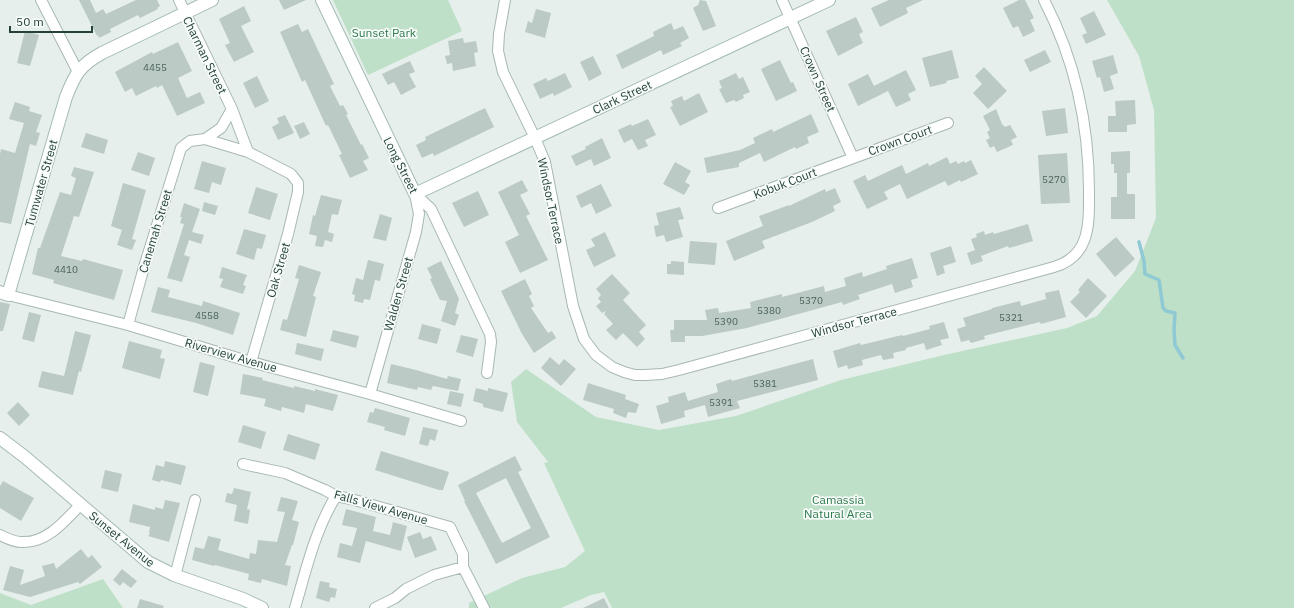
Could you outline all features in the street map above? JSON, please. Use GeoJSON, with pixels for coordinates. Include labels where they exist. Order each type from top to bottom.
{"type":"FeatureCollection","features":[{"type":"Feature","properties":{"kind":"street"},"geometry":{"type":"LineString","coordinates":[[40,0],[78,72]]}},
{"type":"Feature","properties":{"kind":"street","name":"Charman Street"},"geometry":{"type":"LineString","coordinates":[[179,0],[232,109],[248,152]]}},
{"type":"Feature","properties":{"kind":"street","name":"Tumwater Street"},"geometry":{"type":"LineString","coordinates":[[4,294],[66,97],[78,72],[88,60],[212,0]]}},
{"type":"Feature","properties":{"kind":"street","name":"Long Street"},"geometry":{"type":"LineString","coordinates":[[322,0],[414,194],[431,209],[490,334],[491,342],[487,373]]}},
{"type":"Feature","properties":{"kind":"street","name":"Windsor Terrace"},"geometry":{"type":"LineString","coordinates":[[505,0],[499,34],[498,51],[503,72],[535,138],[544,162],[573,306],[584,339],[596,355],[612,367],[635,375],[662,374],[740,354],[1063,265],[1070,260],[1082,247],[1086,240],[1088,227],[1089,166],[1083,112],[1077,86],[1068,56],[1044,0]]}},
{"type":"Feature","properties":{"kind":"street","name":"Crown Street"},"geometry":{"type":"LineString","coordinates":[[782,0],[853,158]]}},
{"type":"Feature","properties":{"kind":"street","name":"Clark Street"},"geometry":{"type":"LineString","coordinates":[[414,194],[829,0]]}},
{"type":"Feature","properties":{"kind":"street"},"geometry":{"type":"LineString","coordinates":[[205,139],[221,128],[232,109]]}},
{"type":"Feature","properties":{"kind":"street","name":"Crown Court"},"geometry":{"type":"LineString","coordinates":[[853,158],[948,123]]}},
{"type":"Feature","properties":{"kind":"street"},"geometry":{"type":"LineString","coordinates":[[205,139],[248,152]]}},
{"type":"Feature","properties":{"kind":"street","name":"Canemah Street"},"geometry":{"type":"LineString","coordinates":[[128,325],[144,267],[181,148],[190,141],[205,139]]}},
{"type":"Feature","properties":{"kind":"street","name":"Oak Street"},"geometry":{"type":"LineString","coordinates":[[248,152],[291,174],[296,178],[298,183],[298,192],[292,220],[251,362]]}},
{"type":"Feature","properties":{"kind":"street","name":"Kobuk Court"},"geometry":{"type":"LineString","coordinates":[[718,208],[853,158]]}},
{"type":"Feature","properties":{"kind":"street","name":"Walden Street"},"geometry":{"type":"LineString","coordinates":[[370,394],[416,232],[419,214],[418,205],[414,194]]}},
{"type":"Feature","properties":{"kind":"street","name":"Riverview Avenue"},"geometry":{"type":"LineString","coordinates":[[4,294],[128,325],[251,362],[370,394],[462,421]]}},
{"type":"Feature","properties":{"kind":"street","name":"Sunset Avenue"},"geometry":{"type":"LineString","coordinates":[[0,438],[148,562],[175,576],[239,597],[262,608]]}},
{"type":"Feature","properties":{"kind":"street","name":"Falls View Avenue"},"geometry":{"type":"LineString","coordinates":[[243,464],[285,473],[336,496],[450,527],[463,554],[463,567]]}},
{"type":"Feature","properties":{"kind":"street"},"geometry":{"type":"LineString","coordinates":[[295,608],[317,532],[336,496]]}},
{"type":"Feature","properties":{"kind":"street"},"geometry":{"type":"LineString","coordinates":[[175,576],[195,500]]}},
{"type":"Feature","properties":{"kind":"street"},"geometry":{"type":"LineString","coordinates":[[0,535],[21,542],[37,540],[60,526],[80,505]]}},
{"type":"Feature","properties":{"kind":"street"},"geometry":{"type":"LineString","coordinates":[[375,608],[396,598],[406,589],[434,575],[463,567],[484,608]]}},
{"type":"Feature","properties":{"kind":"green space","name":"Sunset Park"},"geometry":{"type":"Polygon","coordinates":[[[333,0],[448,0],[462,31],[368,75],[333,0]]]}},
{"type":"Feature","properties":{"kind":"green space","name":"Camassia Natural Area"},"geometry":{"type":"Polygon","coordinates":[[[1107,0],[1294,0],[1294,608],[612,608],[604,592],[591,595],[561,608],[469,608],[469,603],[522,578],[565,567],[585,551],[544,463],[548,462],[517,422],[511,382],[526,369],[596,417],[659,430],[736,416],[841,380],[944,355],[1067,328],[1097,316],[1135,271],[1156,218],[1154,110],[1139,56],[1107,0]]]}},
{"type":"Feature","properties":{"kind":"green space"},"geometry":{"type":"Polygon","coordinates":[[[103,579],[123,608],[0,608],[0,593],[31,605],[103,579]]]}},
{"type":"Feature","properties":{"kind":"building"},"geometry":{"type":"Polygon","coordinates":[[[79,0],[90,0],[96,13],[103,9],[106,14],[136,0],[157,0],[160,6],[157,8],[158,9],[140,18],[138,15],[110,29],[111,32],[99,38],[79,0]]]}},
{"type":"Feature","properties":{"kind":"building"},"geometry":{"type":"Polygon","coordinates":[[[279,0],[306,0],[284,10],[279,0]]]}},
{"type":"Feature","properties":{"kind":"building"},"geometry":{"type":"Polygon","coordinates":[[[700,0],[706,1],[716,26],[703,31],[693,8],[698,5],[700,0]]]}},
{"type":"Feature","properties":{"kind":"building"},"geometry":{"type":"Polygon","coordinates":[[[889,0],[923,0],[906,8],[908,13],[880,27],[871,8],[889,0]]]}},
{"type":"Feature","properties":{"kind":"building"},"geometry":{"type":"Polygon","coordinates":[[[1019,0],[1025,0],[1034,18],[1030,20],[1035,31],[1023,37],[1018,26],[1013,28],[1003,8],[1019,0]]]}},
{"type":"Feature","properties":{"kind":"building"},"geometry":{"type":"Polygon","coordinates":[[[244,6],[251,21],[241,26],[254,52],[234,62],[225,45],[230,43],[219,19],[244,6]]]}},
{"type":"Feature","properties":{"kind":"building"},"geometry":{"type":"Polygon","coordinates":[[[536,9],[551,13],[545,38],[525,32],[528,21],[532,23],[536,9]]]}},
{"type":"Feature","properties":{"kind":"building"},"geometry":{"type":"Polygon","coordinates":[[[1094,11],[1106,35],[1086,44],[1082,35],[1087,33],[1080,18],[1094,11]]]}},
{"type":"Feature","properties":{"kind":"building"},"geometry":{"type":"Polygon","coordinates":[[[856,17],[863,32],[859,34],[863,43],[838,56],[826,31],[856,17]]]}},
{"type":"Feature","properties":{"kind":"building"},"geometry":{"type":"Polygon","coordinates":[[[671,23],[674,30],[683,26],[689,38],[680,43],[682,46],[663,55],[661,50],[622,69],[616,55],[654,36],[653,32],[671,23]]]}},
{"type":"Feature","properties":{"kind":"building"},"geometry":{"type":"Polygon","coordinates":[[[298,24],[302,32],[308,29],[334,84],[330,86],[340,106],[343,105],[348,114],[346,115],[369,158],[363,161],[368,170],[350,178],[339,155],[342,154],[328,125],[326,126],[305,80],[302,82],[280,32],[298,24]]]}},
{"type":"Feature","properties":{"kind":"building"},"geometry":{"type":"Polygon","coordinates":[[[25,31],[39,35],[30,66],[17,63],[25,31]]]}},
{"type":"Feature","properties":{"kind":"building"},"geometry":{"type":"Polygon","coordinates":[[[463,38],[464,43],[476,41],[478,52],[474,53],[476,66],[453,71],[452,63],[447,64],[445,56],[450,55],[448,41],[463,38]]]}},
{"type":"Feature","properties":{"kind":"building"},"geometry":{"type":"Polygon","coordinates":[[[178,42],[192,71],[178,78],[187,98],[200,92],[205,103],[177,116],[162,85],[157,88],[156,86],[136,96],[132,88],[125,92],[115,72],[152,52],[153,54],[178,42]]]}},
{"type":"Feature","properties":{"kind":"building"},"geometry":{"type":"Polygon","coordinates":[[[952,50],[959,78],[946,81],[947,83],[930,87],[922,58],[952,50]]]}},
{"type":"Feature","properties":{"kind":"building"},"geometry":{"type":"Polygon","coordinates":[[[1045,50],[1051,62],[1030,72],[1024,60],[1045,50]]]}},
{"type":"Feature","properties":{"kind":"building"},"geometry":{"type":"Polygon","coordinates":[[[1113,55],[1118,73],[1110,76],[1114,89],[1104,92],[1100,77],[1097,78],[1092,61],[1113,55]]]}},
{"type":"Feature","properties":{"kind":"building"},"geometry":{"type":"Polygon","coordinates":[[[593,56],[602,74],[589,81],[580,62],[593,56]]]}},
{"type":"Feature","properties":{"kind":"building"},"geometry":{"type":"Polygon","coordinates":[[[780,60],[791,83],[793,82],[797,91],[776,101],[761,69],[780,60]]]}},
{"type":"Feature","properties":{"kind":"building"},"geometry":{"type":"Polygon","coordinates":[[[410,61],[415,72],[409,74],[416,87],[401,95],[394,82],[388,85],[382,74],[410,61]]]}},
{"type":"Feature","properties":{"kind":"building"},"geometry":{"type":"Polygon","coordinates":[[[984,67],[1007,91],[988,109],[973,93],[982,84],[975,76],[984,67]]]}},
{"type":"Feature","properties":{"kind":"building"},"geometry":{"type":"Polygon","coordinates":[[[906,70],[916,90],[908,94],[911,100],[896,107],[888,91],[858,106],[848,84],[868,74],[874,86],[906,70]]]}},
{"type":"Feature","properties":{"kind":"building"},"geometry":{"type":"Polygon","coordinates":[[[565,73],[572,87],[554,96],[553,93],[540,99],[533,84],[546,78],[548,81],[565,73]]]}},
{"type":"Feature","properties":{"kind":"building"},"geometry":{"type":"Polygon","coordinates":[[[736,73],[739,79],[743,77],[750,92],[743,95],[744,98],[736,102],[734,100],[726,103],[719,89],[722,88],[719,81],[736,73]]]}},
{"type":"Feature","properties":{"kind":"building"},"geometry":{"type":"Polygon","coordinates":[[[257,76],[269,101],[255,108],[243,83],[257,76]]]}},
{"type":"Feature","properties":{"kind":"building"},"geometry":{"type":"Polygon","coordinates":[[[699,93],[708,112],[680,126],[670,107],[673,106],[671,101],[682,96],[684,101],[699,93]]]}},
{"type":"Feature","properties":{"kind":"building"},"geometry":{"type":"Polygon","coordinates":[[[1135,100],[1136,124],[1127,125],[1127,132],[1108,132],[1108,116],[1116,116],[1115,101],[1135,100]]]}},
{"type":"Feature","properties":{"kind":"building"},"geometry":{"type":"Polygon","coordinates":[[[15,102],[30,107],[29,111],[42,115],[36,132],[40,133],[36,146],[30,144],[11,224],[0,222],[0,154],[1,149],[15,153],[24,123],[9,119],[15,102]]]}},
{"type":"Feature","properties":{"kind":"building"},"geometry":{"type":"Polygon","coordinates":[[[485,108],[494,127],[434,156],[433,153],[422,158],[416,145],[426,140],[425,137],[485,108]]]}},
{"type":"Feature","properties":{"kind":"building"},"geometry":{"type":"Polygon","coordinates":[[[1065,108],[1068,133],[1046,136],[1042,111],[1065,108]]]}},
{"type":"Feature","properties":{"kind":"building"},"geometry":{"type":"Polygon","coordinates":[[[996,109],[1002,124],[1005,127],[1010,125],[1017,137],[1011,140],[1013,145],[997,152],[994,146],[990,148],[986,140],[990,138],[987,132],[990,130],[983,116],[996,109]]]}},
{"type":"Feature","properties":{"kind":"building"},"geometry":{"type":"Polygon","coordinates":[[[811,114],[819,132],[807,137],[809,143],[796,149],[795,147],[764,162],[760,153],[739,163],[739,167],[707,173],[704,158],[740,150],[755,143],[753,138],[772,129],[773,132],[811,114]]]}},
{"type":"Feature","properties":{"kind":"building"},"geometry":{"type":"Polygon","coordinates":[[[285,115],[294,133],[278,140],[272,127],[279,123],[277,118],[285,115]]]}},
{"type":"Feature","properties":{"kind":"building"},"geometry":{"type":"Polygon","coordinates":[[[648,119],[656,135],[645,140],[648,146],[638,150],[632,139],[624,143],[618,130],[648,119]]]}},
{"type":"Feature","properties":{"kind":"building"},"geometry":{"type":"Polygon","coordinates":[[[304,122],[310,134],[300,139],[294,126],[304,122]]]}},
{"type":"Feature","properties":{"kind":"building"},"geometry":{"type":"Polygon","coordinates":[[[86,133],[108,140],[104,154],[81,147],[86,133]]]}},
{"type":"Feature","properties":{"kind":"building"},"geometry":{"type":"Polygon","coordinates":[[[602,138],[611,158],[594,166],[591,159],[576,166],[571,156],[586,149],[585,147],[602,138]]]}},
{"type":"Feature","properties":{"kind":"building"},"geometry":{"type":"Polygon","coordinates":[[[1130,151],[1130,173],[1127,173],[1127,194],[1135,194],[1135,219],[1111,219],[1111,197],[1117,197],[1117,173],[1114,173],[1114,164],[1111,164],[1111,152],[1130,151]]]}},
{"type":"Feature","properties":{"kind":"building"},"geometry":{"type":"Polygon","coordinates":[[[138,152],[155,158],[149,176],[131,170],[138,152]]]}},
{"type":"Feature","properties":{"kind":"building"},"geometry":{"type":"Polygon","coordinates":[[[1067,153],[1070,203],[1041,204],[1038,155],[1067,153]]]}},
{"type":"Feature","properties":{"kind":"building"},"geometry":{"type":"Polygon","coordinates":[[[947,157],[950,164],[956,161],[958,164],[964,161],[965,163],[971,160],[978,174],[948,186],[945,181],[907,199],[900,184],[884,192],[888,199],[867,209],[853,181],[865,175],[868,181],[902,165],[906,174],[928,163],[929,166],[947,157]]]}},
{"type":"Feature","properties":{"kind":"building"},"geometry":{"type":"Polygon","coordinates":[[[202,161],[226,168],[221,185],[212,182],[209,193],[194,189],[202,161]]]}},
{"type":"Feature","properties":{"kind":"building"},"geometry":{"type":"Polygon","coordinates":[[[675,162],[691,171],[685,182],[690,185],[684,195],[663,184],[675,162]]]}},
{"type":"Feature","properties":{"kind":"building"},"geometry":{"type":"Polygon","coordinates":[[[74,167],[94,172],[79,217],[74,216],[61,256],[82,261],[83,259],[123,270],[114,300],[53,283],[54,280],[32,274],[38,248],[40,248],[60,192],[71,195],[76,178],[71,176],[74,167]]]}},
{"type":"Feature","properties":{"kind":"building"},"geometry":{"type":"Polygon","coordinates":[[[522,180],[528,191],[520,195],[530,214],[526,216],[548,260],[520,273],[505,242],[519,235],[498,192],[522,180]]]}},
{"type":"Feature","properties":{"kind":"building"},"geometry":{"type":"Polygon","coordinates":[[[123,183],[146,190],[132,239],[136,240],[132,250],[117,245],[122,230],[111,226],[123,183]]]}},
{"type":"Feature","properties":{"kind":"building"},"geometry":{"type":"Polygon","coordinates":[[[601,184],[612,206],[596,214],[591,203],[581,208],[576,196],[601,184]]]}},
{"type":"Feature","properties":{"kind":"building"},"geometry":{"type":"Polygon","coordinates":[[[256,187],[278,194],[270,220],[248,213],[256,187]]]}},
{"type":"Feature","properties":{"kind":"building"},"geometry":{"type":"Polygon","coordinates":[[[835,188],[841,202],[833,206],[835,211],[812,222],[762,241],[765,248],[734,261],[726,241],[763,226],[759,216],[789,206],[825,189],[826,192],[835,188]]]}},
{"type":"Feature","properties":{"kind":"building"},"geometry":{"type":"Polygon","coordinates":[[[478,191],[489,215],[464,227],[452,203],[478,191]]]}},
{"type":"Feature","properties":{"kind":"building"},"geometry":{"type":"Polygon","coordinates":[[[321,195],[342,200],[338,215],[332,214],[328,232],[334,234],[332,242],[325,240],[323,247],[315,246],[317,236],[309,234],[313,215],[315,216],[321,195]]]}},
{"type":"Feature","properties":{"kind":"building"},"geometry":{"type":"Polygon","coordinates":[[[204,202],[218,206],[215,215],[202,211],[204,202]]]}},
{"type":"Feature","properties":{"kind":"building"},"geometry":{"type":"Polygon","coordinates":[[[184,203],[200,209],[192,232],[204,235],[201,244],[189,240],[184,255],[190,257],[182,282],[167,278],[184,224],[180,223],[182,217],[180,217],[184,203]]]}},
{"type":"Feature","properties":{"kind":"building"},"geometry":{"type":"Polygon","coordinates":[[[680,207],[684,219],[678,220],[683,237],[666,242],[664,235],[656,237],[654,226],[659,225],[656,213],[680,207]]]}},
{"type":"Feature","properties":{"kind":"building"},"geometry":{"type":"Polygon","coordinates":[[[380,214],[392,218],[386,241],[373,238],[380,214]]]}},
{"type":"Feature","properties":{"kind":"building"},"geometry":{"type":"Polygon","coordinates":[[[1028,224],[1033,241],[1009,248],[1008,246],[981,256],[983,261],[971,265],[967,253],[975,250],[971,239],[977,237],[976,234],[984,231],[985,235],[993,232],[994,234],[1028,224]]]}},
{"type":"Feature","properties":{"kind":"building"},"geometry":{"type":"Polygon","coordinates":[[[244,229],[266,235],[262,249],[257,248],[254,260],[236,254],[244,229]]]}},
{"type":"Feature","properties":{"kind":"building"},"geometry":{"type":"Polygon","coordinates":[[[605,232],[616,256],[594,267],[586,250],[595,246],[591,239],[605,232]]]}},
{"type":"Feature","properties":{"kind":"building"},"geometry":{"type":"Polygon","coordinates":[[[1116,237],[1135,259],[1115,277],[1096,254],[1116,237]]]}},
{"type":"Feature","properties":{"kind":"building"},"geometry":{"type":"Polygon","coordinates":[[[690,241],[717,243],[715,265],[688,263],[690,241]]]}},
{"type":"Feature","properties":{"kind":"building"},"geometry":{"type":"Polygon","coordinates":[[[951,246],[956,262],[943,266],[945,273],[937,276],[930,253],[951,246]]]}},
{"type":"Feature","properties":{"kind":"building"},"geometry":{"type":"Polygon","coordinates":[[[912,258],[918,278],[911,280],[913,287],[895,293],[892,284],[858,295],[860,299],[843,305],[842,302],[747,328],[702,336],[685,336],[685,342],[671,342],[670,330],[674,330],[674,320],[707,320],[705,310],[718,308],[719,313],[751,308],[750,302],[782,294],[782,297],[824,286],[825,292],[846,286],[844,278],[862,272],[863,277],[887,269],[886,266],[912,258]]]}},
{"type":"Feature","properties":{"kind":"building"},"geometry":{"type":"Polygon","coordinates":[[[368,260],[384,264],[380,281],[375,280],[370,300],[364,299],[363,303],[354,301],[355,295],[352,294],[356,278],[363,280],[368,260]]]}},
{"type":"Feature","properties":{"kind":"building"},"geometry":{"type":"Polygon","coordinates":[[[441,261],[459,299],[455,313],[459,315],[455,326],[441,321],[447,301],[440,300],[430,279],[432,278],[427,268],[441,261]]]}},
{"type":"Feature","properties":{"kind":"building"},"geometry":{"type":"Polygon","coordinates":[[[671,261],[684,262],[684,275],[667,274],[667,264],[671,264],[671,261]]]}},
{"type":"Feature","properties":{"kind":"building"},"geometry":{"type":"Polygon","coordinates":[[[299,265],[321,272],[313,296],[316,297],[306,337],[280,330],[283,319],[287,320],[299,279],[295,278],[299,265]]]}},
{"type":"Feature","properties":{"kind":"building"},"geometry":{"type":"Polygon","coordinates":[[[222,267],[247,275],[243,285],[246,286],[243,294],[220,287],[223,279],[219,278],[222,267]]]}},
{"type":"Feature","properties":{"kind":"building"},"geometry":{"type":"Polygon","coordinates":[[[612,274],[630,293],[623,300],[646,325],[639,332],[645,339],[637,347],[623,333],[616,340],[606,330],[613,324],[604,314],[606,311],[602,313],[596,306],[601,302],[598,298],[601,295],[596,289],[612,274]]]}},
{"type":"Feature","properties":{"kind":"building"},"geometry":{"type":"Polygon","coordinates":[[[1088,278],[1107,296],[1086,318],[1070,302],[1080,292],[1078,290],[1088,278]]]}},
{"type":"Feature","properties":{"kind":"building"},"geometry":{"type":"Polygon","coordinates":[[[525,279],[532,294],[529,296],[534,306],[531,308],[548,333],[552,331],[556,338],[534,353],[522,334],[501,291],[525,279]]]}},
{"type":"Feature","properties":{"kind":"building"},"geometry":{"type":"Polygon","coordinates":[[[158,287],[170,290],[168,297],[202,306],[203,301],[240,313],[233,335],[196,323],[151,312],[158,287]]]}},
{"type":"Feature","properties":{"kind":"building"},"geometry":{"type":"Polygon","coordinates":[[[1059,290],[1066,317],[984,336],[985,339],[971,343],[969,340],[961,342],[957,329],[966,326],[963,318],[992,308],[1020,301],[1021,306],[1046,299],[1045,293],[1059,290]]]}},
{"type":"Feature","properties":{"kind":"building"},"geometry":{"type":"Polygon","coordinates":[[[0,302],[10,304],[3,331],[0,331],[0,302]]]}},
{"type":"Feature","properties":{"kind":"building"},"geometry":{"type":"Polygon","coordinates":[[[29,312],[41,315],[34,342],[22,339],[29,312]]]}},
{"type":"Feature","properties":{"kind":"building"},"geometry":{"type":"Polygon","coordinates":[[[944,322],[949,338],[940,340],[942,345],[926,350],[924,343],[893,353],[894,358],[883,360],[881,355],[862,360],[863,365],[848,369],[847,365],[838,368],[833,351],[860,343],[861,345],[930,329],[929,326],[944,322]]]}},
{"type":"Feature","properties":{"kind":"building"},"geometry":{"type":"Polygon","coordinates":[[[422,324],[441,329],[437,344],[418,339],[422,324]]]}},
{"type":"Feature","properties":{"kind":"building"},"geometry":{"type":"Polygon","coordinates":[[[333,330],[359,336],[356,348],[330,341],[333,330]]]}},
{"type":"Feature","properties":{"kind":"building"},"geometry":{"type":"Polygon","coordinates":[[[75,331],[91,335],[73,395],[38,387],[42,371],[64,376],[75,331]]]}},
{"type":"Feature","properties":{"kind":"building"},"geometry":{"type":"Polygon","coordinates":[[[461,335],[478,339],[473,357],[456,352],[461,335]]]}},
{"type":"Feature","properties":{"kind":"building"},"geometry":{"type":"Polygon","coordinates":[[[129,341],[162,350],[160,358],[165,359],[160,379],[122,368],[129,341]]]}},
{"type":"Feature","properties":{"kind":"building"},"geometry":{"type":"Polygon","coordinates":[[[297,343],[324,349],[321,361],[295,354],[297,343]]]}},
{"type":"Feature","properties":{"kind":"building"},"geometry":{"type":"Polygon","coordinates":[[[550,357],[559,365],[564,359],[576,369],[561,386],[541,368],[550,357]]]}},
{"type":"Feature","properties":{"kind":"building"},"geometry":{"type":"Polygon","coordinates":[[[813,359],[818,380],[737,401],[740,408],[708,417],[705,405],[684,411],[685,417],[661,424],[656,406],[669,402],[668,397],[685,392],[688,401],[718,392],[716,384],[813,359]]]}},
{"type":"Feature","properties":{"kind":"building"},"geometry":{"type":"Polygon","coordinates":[[[200,362],[215,366],[208,396],[193,392],[200,362]]]}},
{"type":"Feature","properties":{"kind":"building"},"geometry":{"type":"Polygon","coordinates":[[[391,364],[447,379],[448,376],[461,379],[458,391],[433,386],[431,390],[418,387],[417,390],[387,383],[391,364]]]}},
{"type":"Feature","properties":{"kind":"building"},"geometry":{"type":"Polygon","coordinates":[[[243,374],[263,378],[262,380],[294,388],[294,386],[315,391],[315,389],[338,395],[333,411],[306,404],[304,413],[282,407],[281,411],[264,406],[266,399],[240,394],[243,374]]]}},
{"type":"Feature","properties":{"kind":"building"},"geometry":{"type":"Polygon","coordinates":[[[588,383],[626,395],[625,399],[639,404],[636,413],[628,412],[626,418],[613,413],[614,409],[583,400],[588,383]]]}},
{"type":"Feature","properties":{"kind":"building"},"geometry":{"type":"Polygon","coordinates":[[[476,388],[488,391],[488,388],[508,393],[503,412],[483,407],[483,404],[473,401],[476,388]]]}},
{"type":"Feature","properties":{"kind":"building"},"geometry":{"type":"Polygon","coordinates":[[[450,391],[464,394],[461,407],[447,404],[450,391]]]}},
{"type":"Feature","properties":{"kind":"building"},"geometry":{"type":"Polygon","coordinates":[[[18,402],[30,415],[19,426],[7,413],[18,402]]]}},
{"type":"Feature","properties":{"kind":"building"},"geometry":{"type":"Polygon","coordinates":[[[375,408],[410,418],[405,436],[384,430],[385,427],[367,422],[370,412],[373,413],[375,408]]]}},
{"type":"Feature","properties":{"kind":"building"},"geometry":{"type":"Polygon","coordinates":[[[243,425],[266,432],[261,449],[238,442],[243,425]]]}},
{"type":"Feature","properties":{"kind":"building"},"geometry":{"type":"Polygon","coordinates":[[[423,427],[438,430],[435,441],[430,439],[428,446],[419,444],[423,427]]]}},
{"type":"Feature","properties":{"kind":"building"},"geometry":{"type":"Polygon","coordinates":[[[288,434],[320,444],[315,460],[283,450],[288,434]]]}},
{"type":"Feature","properties":{"kind":"building"},"geometry":{"type":"Polygon","coordinates":[[[381,451],[449,472],[443,490],[375,470],[381,451]]]}},
{"type":"Feature","properties":{"kind":"building"},"geometry":{"type":"Polygon","coordinates":[[[515,456],[522,470],[518,472],[550,537],[496,564],[464,501],[458,485],[515,456]],[[506,478],[476,493],[502,543],[531,528],[506,478]]]}},
{"type":"Feature","properties":{"kind":"building"},"geometry":{"type":"Polygon","coordinates":[[[165,461],[186,466],[181,485],[161,480],[160,482],[152,480],[156,465],[164,467],[165,461]]]}},
{"type":"Feature","properties":{"kind":"building"},"geometry":{"type":"Polygon","coordinates":[[[105,470],[122,474],[118,492],[101,488],[105,470]]]}},
{"type":"Feature","properties":{"kind":"building"},"geometry":{"type":"Polygon","coordinates":[[[3,481],[34,498],[21,521],[0,508],[0,486],[3,481]]]}},
{"type":"Feature","properties":{"kind":"building"},"geometry":{"type":"Polygon","coordinates":[[[234,488],[251,492],[247,509],[250,510],[248,524],[234,521],[237,505],[225,502],[227,493],[232,494],[234,488]]]}},
{"type":"Feature","properties":{"kind":"building"},"geometry":{"type":"Polygon","coordinates":[[[281,497],[298,501],[292,520],[299,522],[293,545],[285,565],[291,566],[287,586],[262,579],[261,583],[248,580],[249,574],[192,560],[195,547],[204,549],[208,536],[221,539],[218,550],[249,559],[250,553],[256,554],[258,540],[277,542],[285,512],[277,511],[281,497]]]}},
{"type":"Feature","properties":{"kind":"building"},"geometry":{"type":"Polygon","coordinates":[[[165,500],[180,503],[169,542],[148,536],[150,534],[150,527],[129,522],[133,504],[155,510],[155,507],[163,509],[165,500]]]}},
{"type":"Feature","properties":{"kind":"building"},"geometry":{"type":"Polygon","coordinates":[[[346,509],[376,517],[373,531],[390,535],[393,522],[407,526],[401,551],[366,541],[360,563],[337,557],[340,543],[352,546],[357,528],[342,525],[346,509]]]}},
{"type":"Feature","properties":{"kind":"building"},"geometry":{"type":"Polygon","coordinates":[[[420,532],[423,539],[431,536],[437,550],[415,558],[407,537],[420,532]]]}},
{"type":"Feature","properties":{"kind":"building"},"geometry":{"type":"Polygon","coordinates":[[[81,549],[88,558],[92,555],[102,567],[80,584],[78,582],[30,597],[3,590],[10,566],[24,570],[20,585],[45,576],[42,566],[54,563],[56,569],[81,549]]]}},
{"type":"Feature","properties":{"kind":"building"},"geometry":{"type":"Polygon","coordinates":[[[122,569],[137,581],[131,588],[123,582],[120,586],[113,580],[122,569]]]}},
{"type":"Feature","properties":{"kind":"building"},"geometry":{"type":"Polygon","coordinates":[[[320,581],[330,583],[329,587],[337,589],[335,598],[331,597],[329,602],[316,598],[320,581]]]}},
{"type":"Feature","properties":{"kind":"building"},"geometry":{"type":"Polygon","coordinates":[[[604,598],[609,608],[583,608],[604,598]]]}},
{"type":"Feature","properties":{"kind":"building"},"geometry":{"type":"Polygon","coordinates":[[[140,599],[164,606],[163,608],[137,608],[140,599]]]}},
{"type":"Feature","properties":{"kind":"waterway"},"geometry":{"type":"LineString","coordinates":[[1139,242],[1144,261],[1145,274],[1159,280],[1163,308],[1166,311],[1175,313],[1175,345],[1183,358]]}}]}
